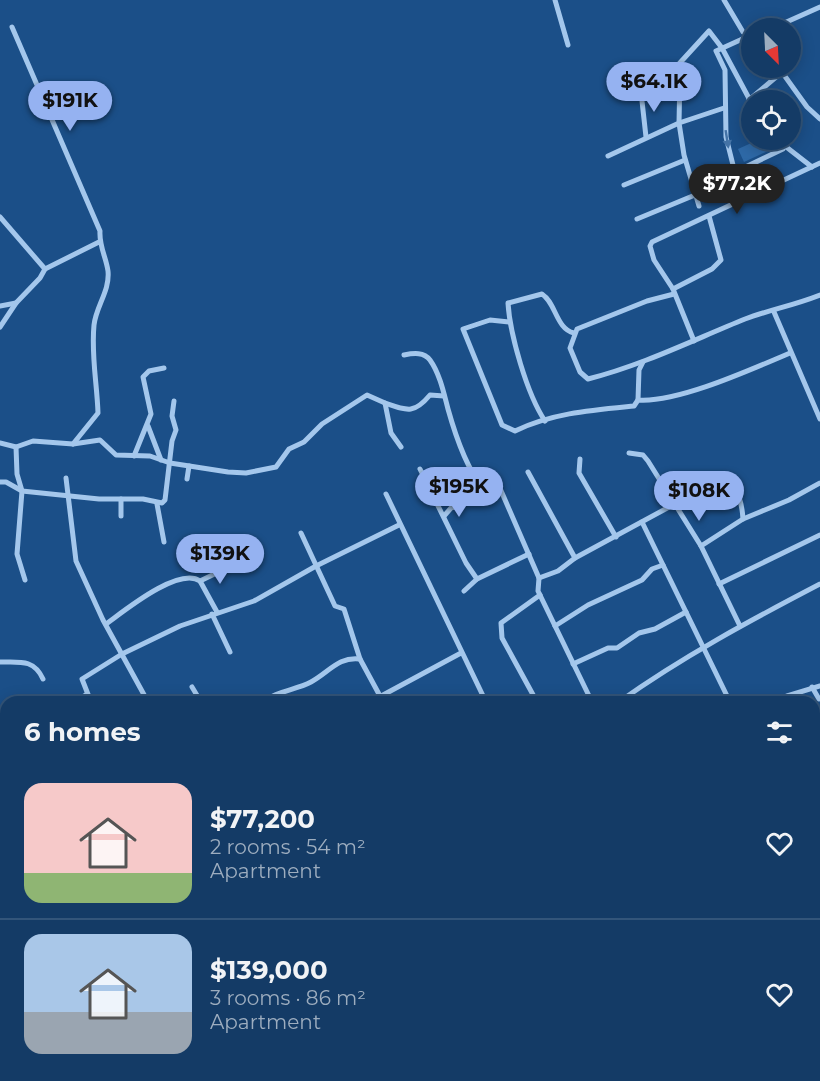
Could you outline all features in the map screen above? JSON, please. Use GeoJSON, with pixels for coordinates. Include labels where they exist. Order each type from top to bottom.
{"type":"FeatureCollection","features":[{"type":"Feature","properties":{"kind":"street"},"geometry":{"type":"LineString","coordinates":[[555,0],[568,45]]}},
{"type":"Feature","properties":{"kind":"street"},"geometry":{"type":"LineString","coordinates":[[723,0],[741,29]]}},
{"type":"Feature","properties":{"kind":"street"},"geometry":{"type":"LineString","coordinates":[[799,18],[819,10]]}},
{"type":"Feature","properties":{"kind":"street"},"geometry":{"type":"LineString","coordinates":[[12,27],[100,231],[99,242],[108,272],[106,292],[94,321],[92,351],[98,412],[73,444]]}},
{"type":"Feature","properties":{"kind":"street"},"geometry":{"type":"LineString","coordinates":[[667,77],[707,32],[711,32],[728,69],[742,90]]}},
{"type":"Feature","properties":{"kind":"street"},"geometry":{"type":"LineString","coordinates":[[719,49],[741,40]]}},
{"type":"Feature","properties":{"kind":"street"},"geometry":{"type":"LineString","coordinates":[[728,69],[724,108],[726,137],[733,173],[740,193]]}},
{"type":"Feature","properties":{"kind":"street"},"geometry":{"type":"LineString","coordinates":[[680,75],[679,123],[685,160],[699,206]]}},
{"type":"Feature","properties":{"kind":"street"},"geometry":{"type":"LineString","coordinates":[[762,90],[773,78]]}},
{"type":"Feature","properties":{"kind":"street"},"geometry":{"type":"LineString","coordinates":[[787,78],[807,107],[820,119]]}},
{"type":"Feature","properties":{"kind":"street"},"geometry":{"type":"LineString","coordinates":[[641,92],[646,137]]}},
{"type":"Feature","properties":{"kind":"street"},"geometry":{"type":"LineString","coordinates":[[608,156],[679,123],[724,108]]}},
{"type":"Feature","properties":{"kind":"street"},"geometry":{"type":"LineString","coordinates":[[733,173],[779,150]]}},
{"type":"Feature","properties":{"kind":"street"},"geometry":{"type":"LineString","coordinates":[[790,150],[812,167]]}},
{"type":"Feature","properties":{"kind":"street"},"geometry":{"type":"LineString","coordinates":[[624,185],[685,160]]}},
{"type":"Feature","properties":{"kind":"street"},"geometry":{"type":"LineString","coordinates":[[694,341],[673,292],[654,260],[650,246],[652,242],[820,164]]}},
{"type":"Feature","properties":{"kind":"street"},"geometry":{"type":"LineString","coordinates":[[637,219],[695,195]]}},
{"type":"Feature","properties":{"kind":"street"},"geometry":{"type":"LineString","coordinates":[[709,216],[721,260],[712,269],[673,292],[601,321],[590,322],[574,333],[570,348],[580,372],[588,379],[643,362],[748,318],[774,312],[820,295]]}},
{"type":"Feature","properties":{"kind":"street"},"geometry":{"type":"LineString","coordinates":[[0,217],[45,269]]}},
{"type":"Feature","properties":{"kind":"street"},"geometry":{"type":"LineString","coordinates":[[0,327],[16,303],[45,269],[99,242]]}},
{"type":"Feature","properties":{"kind":"street"},"geometry":{"type":"LineString","coordinates":[[544,421],[533,403],[509,322],[508,303],[542,294],[549,298],[568,332],[574,333]]}},
{"type":"Feature","properties":{"kind":"street"},"geometry":{"type":"LineString","coordinates":[[0,306],[16,303]]}},
{"type":"Feature","properties":{"kind":"street"},"geometry":{"type":"LineString","coordinates":[[774,312],[820,419]]}},
{"type":"Feature","properties":{"kind":"street"},"geometry":{"type":"LineString","coordinates":[[509,322],[490,320],[464,329],[479,373],[502,425],[515,431],[576,411],[634,406],[638,400],[639,370],[643,362]]}},
{"type":"Feature","properties":{"kind":"street"},"geometry":{"type":"LineString","coordinates":[[404,355],[418,353],[429,359],[455,432],[474,477],[482,487]]}},
{"type":"Feature","properties":{"kind":"street"},"geometry":{"type":"LineString","coordinates":[[638,400],[652,401],[721,381],[790,353]]}},
{"type":"Feature","properties":{"kind":"street"},"geometry":{"type":"LineString","coordinates":[[134,456],[151,414],[143,376],[149,371],[164,368]]}},
{"type":"Feature","properties":{"kind":"street"},"geometry":{"type":"LineString","coordinates":[[0,443],[16,447],[33,441],[73,444],[100,440],[116,455],[150,456],[170,463],[246,473],[276,466],[289,449],[303,442],[322,424],[367,395],[408,410],[419,408],[430,395],[444,396]]}},
{"type":"Feature","properties":{"kind":"street"},"geometry":{"type":"LineString","coordinates":[[0,476],[3,482],[21,491],[69,497],[143,499],[157,504],[165,500],[172,441],[176,430],[172,416],[174,401]]}},
{"type":"Feature","properties":{"kind":"street"},"geometry":{"type":"LineString","coordinates":[[385,403],[391,433],[401,447]]}},
{"type":"Feature","properties":{"kind":"street"},"geometry":{"type":"LineString","coordinates":[[148,426],[161,460]]}},
{"type":"Feature","properties":{"kind":"street"},"geometry":{"type":"LineString","coordinates":[[16,447],[21,491],[21,527],[17,543],[26,580]]}},
{"type":"Feature","properties":{"kind":"street"},"geometry":{"type":"LineString","coordinates":[[629,453],[643,455],[676,505],[701,546],[741,626]]}},
{"type":"Feature","properties":{"kind":"street"},"geometry":{"type":"LineString","coordinates":[[580,459],[579,473],[616,537]]}},
{"type":"Feature","properties":{"kind":"street"},"geometry":{"type":"LineString","coordinates":[[187,479],[189,466]]}},
{"type":"Feature","properties":{"kind":"street"},"geometry":{"type":"LineString","coordinates":[[420,470],[466,563],[477,579]]}},
{"type":"Feature","properties":{"kind":"street"},"geometry":{"type":"LineString","coordinates":[[528,472],[574,558]]}},
{"type":"Feature","properties":{"kind":"street"},"geometry":{"type":"LineString","coordinates":[[66,478],[76,561],[106,624],[145,696]]}},
{"type":"Feature","properties":{"kind":"street"},"geometry":{"type":"LineString","coordinates":[[539,578],[558,571],[574,558],[719,480],[725,481],[737,491],[744,519]]}},
{"type":"Feature","properties":{"kind":"street"},"geometry":{"type":"LineString","coordinates":[[701,546],[744,519],[789,500],[820,483]]}},
{"type":"Feature","properties":{"kind":"street"},"geometry":{"type":"LineString","coordinates":[[482,487],[499,486],[539,578],[537,584],[540,595],[589,696]]}},
{"type":"Feature","properties":{"kind":"street"},"geometry":{"type":"LineString","coordinates":[[444,516],[451,508],[476,500],[482,487]]}},
{"type":"Feature","properties":{"kind":"street"},"geometry":{"type":"LineString","coordinates":[[386,494],[483,696]]}},
{"type":"Feature","properties":{"kind":"street"},"geometry":{"type":"LineString","coordinates":[[121,499],[121,516]]}},
{"type":"Feature","properties":{"kind":"street"},"geometry":{"type":"LineString","coordinates":[[157,504],[164,542]]}},
{"type":"Feature","properties":{"kind":"street"},"geometry":{"type":"LineString","coordinates":[[642,522],[727,696]]}},
{"type":"Feature","properties":{"kind":"street"},"geometry":{"type":"LineString","coordinates":[[84,696],[87,694],[82,679],[122,654],[214,613],[254,601],[316,566],[399,525]]}},
{"type":"Feature","properties":{"kind":"street"},"geometry":{"type":"LineString","coordinates":[[301,533],[335,606],[344,609],[350,620],[360,659],[380,696],[461,653]]}},
{"type":"Feature","properties":{"kind":"street"},"geometry":{"type":"LineString","coordinates":[[720,584],[820,535]]}},
{"type":"Feature","properties":{"kind":"street"},"geometry":{"type":"LineString","coordinates":[[464,591],[477,579],[529,554]]}},
{"type":"Feature","properties":{"kind":"street"},"geometry":{"type":"LineString","coordinates":[[555,626],[588,605],[642,580],[652,569],[663,566]]}},
{"type":"Feature","properties":{"kind":"street"},"geometry":{"type":"LineString","coordinates":[[106,624],[156,590],[189,578],[201,581],[229,567]]}},
{"type":"Feature","properties":{"kind":"street"},"geometry":{"type":"LineString","coordinates":[[201,581],[230,652]]}},
{"type":"Feature","properties":{"kind":"street"},"geometry":{"type":"LineString","coordinates":[[629,696],[741,626],[820,584]]}},
{"type":"Feature","properties":{"kind":"street"},"geometry":{"type":"LineString","coordinates":[[534,696],[502,638],[499,628],[501,623],[540,595]]}},
{"type":"Feature","properties":{"kind":"street"},"geometry":{"type":"LineString","coordinates":[[573,664],[608,648],[617,648],[639,633],[654,629],[686,612]]}},
{"type":"Feature","properties":{"kind":"street"},"geometry":{"type":"LineString","coordinates":[[278,696],[309,683],[340,661],[350,657],[360,659]]}},
{"type":"Feature","properties":{"kind":"street"},"geometry":{"type":"LineString","coordinates":[[0,662],[28,662],[38,669],[43,679]]}},
{"type":"Feature","properties":{"kind":"street"},"geometry":{"type":"LineString","coordinates":[[791,696],[820,686]]}},
{"type":"Feature","properties":{"kind":"street"},"geometry":{"type":"LineString","coordinates":[[192,687],[197,696]]}},
{"type":"Feature","properties":{"kind":"street"},"geometry":{"type":"LineString","coordinates":[[812,687],[817,696]]}},
{"type":"Feature","properties":{"kind":"shaded area"},"geometry":{"type":"Polygon","coordinates":[[[741,148],[741,150],[770,150],[744,162],[738,149],[741,148]]]}}]}
